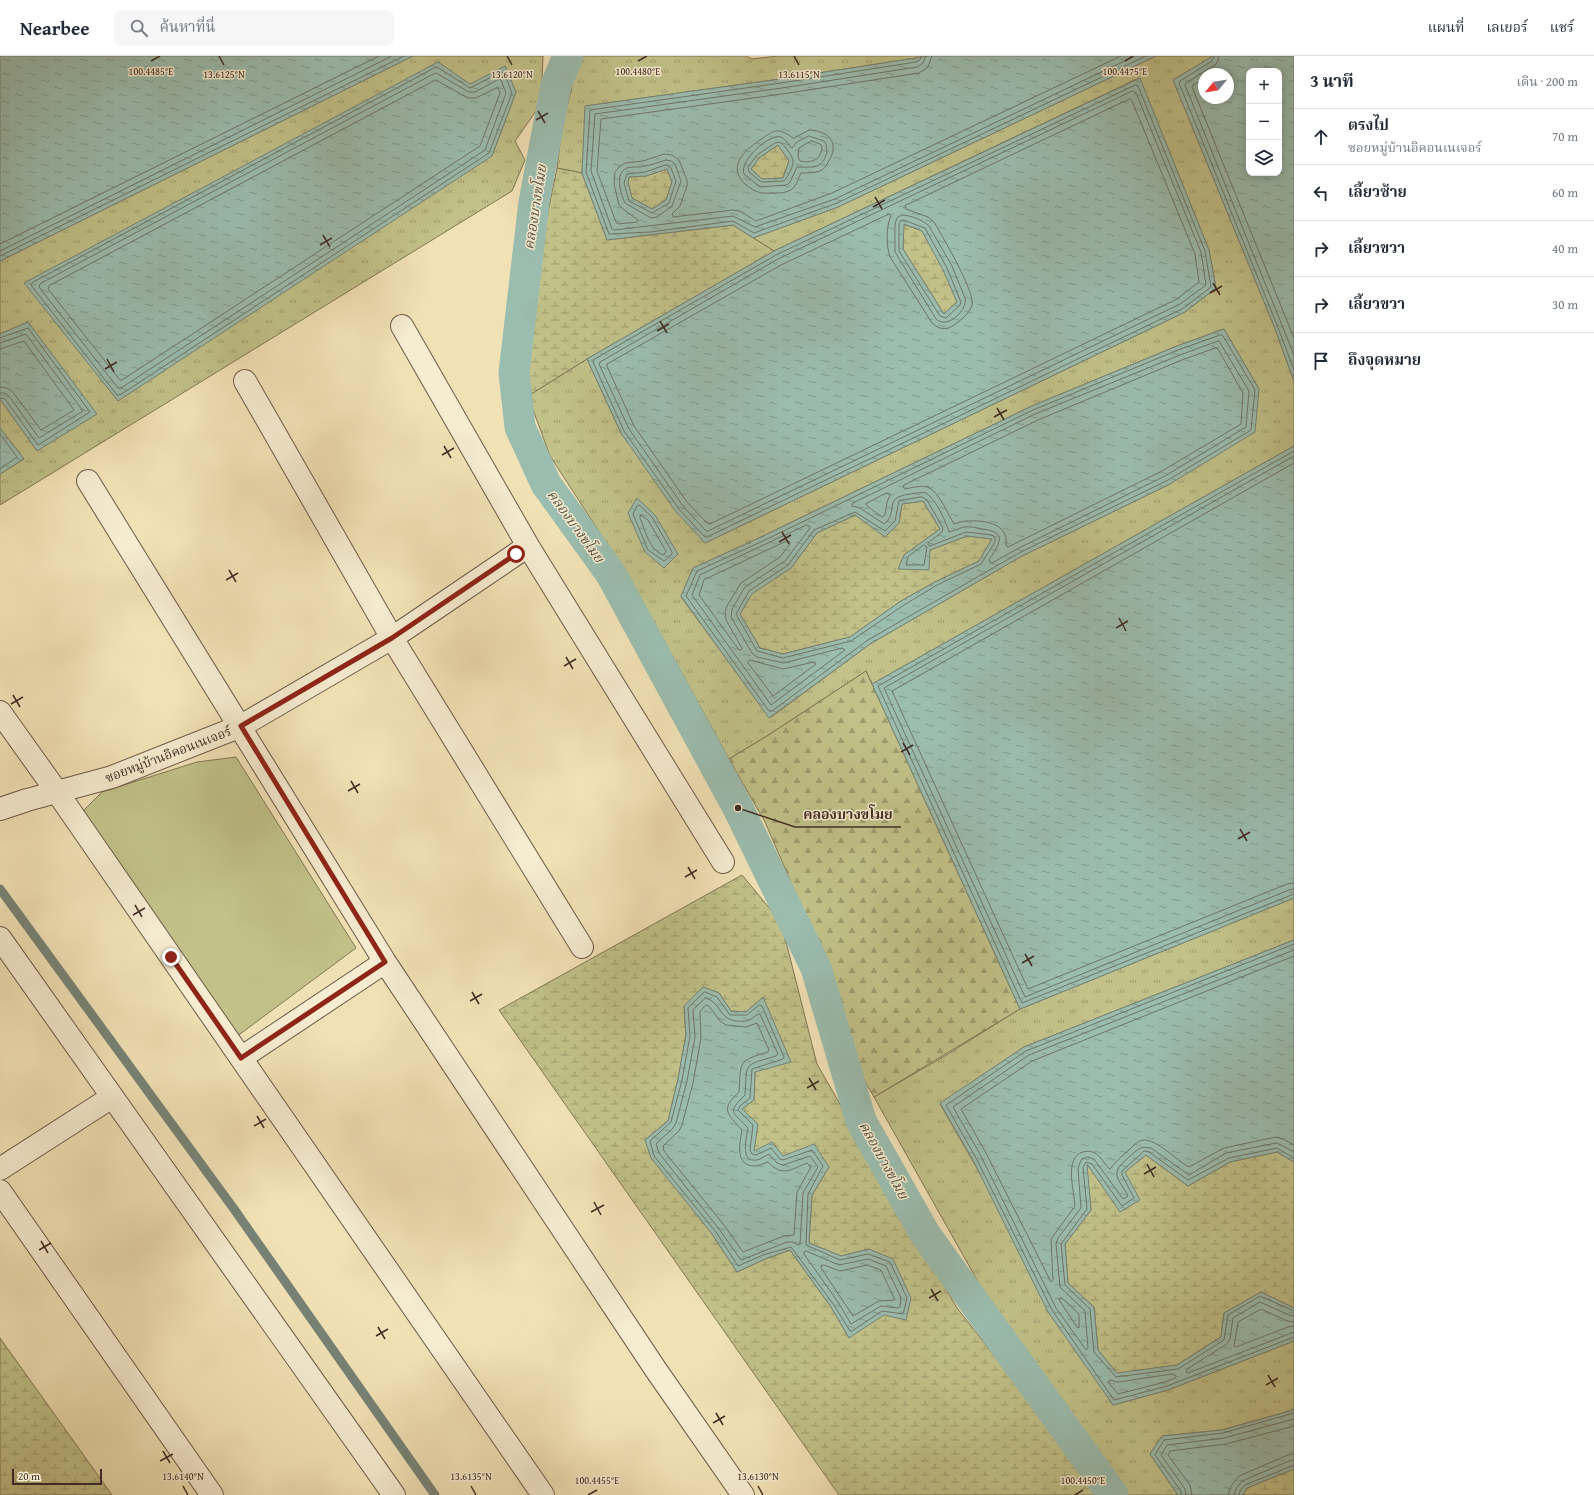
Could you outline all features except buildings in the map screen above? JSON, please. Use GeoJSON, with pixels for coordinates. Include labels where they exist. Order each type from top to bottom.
{"type":"FeatureCollection","features":[{"type":"Feature","properties":{"kind":"street"},"geometry":{"type":"LineString","coordinates":[[402,326],[528,546],[723,862]]}},
{"type":"Feature","properties":{"kind":"street"},"geometry":{"type":"LineString","coordinates":[[245,381],[392,638],[582,948]]}},
{"type":"Feature","properties":{"kind":"street"},"geometry":{"type":"LineString","coordinates":[[88,481],[241,726],[385,962],[656,1370],[743,1495]]}},
{"type":"Feature","properties":{"kind":"street","name":"ซอยหมู่บ้านอิคอนเนเจอร์"},"geometry":{"type":"LineString","coordinates":[[0,809],[112,777],[241,726],[392,638],[528,546]]}},
{"type":"Feature","properties":{"kind":"street"},"geometry":{"type":"LineString","coordinates":[[0,712],[57,792],[543,1495]]}},
{"type":"Feature","properties":{"kind":"street"},"geometry":{"type":"LineString","coordinates":[[0,938],[394,1495]]}},
{"type":"Feature","properties":{"kind":"street"},"geometry":{"type":"LineString","coordinates":[[241,1058],[385,962]]}},
{"type":"Feature","properties":{"kind":"street"},"geometry":{"type":"LineString","coordinates":[[0,1170],[112,1097]]}},
{"type":"Feature","properties":{"kind":"street"},"geometry":{"type":"LineString","coordinates":[[0,1191],[212,1495]]}},
{"type":"Feature","properties":{"kind":"green space"},"geometry":{"type":"Polygon","coordinates":[[[413,56],[543,56],[541,104],[515,141],[525,160],[512,191],[0,505],[0,474],[24,459],[0,428],[0,399],[37,451],[28,322],[0,334],[0,261],[413,56]],[[505,66],[492,156],[516,92],[505,66]]]}},
{"type":"Feature","properties":{"kind":"green space"},"geometry":{"type":"Polygon","coordinates":[[[583,56],[747,56],[752,59],[778,56],[929,56],[780,79],[586,106],[582,173],[557,168],[562,128],[577,65],[583,56]]]}},
{"type":"Feature","properties":{"kind":"green space"},"geometry":{"type":"Polygon","coordinates":[[[1156,56],[1213,56],[1173,80],[1274,326],[1294,381],[1294,446],[872,684],[866,671],[729,759],[633,584],[550,456],[528,396],[587,359],[621,433],[705,543],[1185,312],[1216,288],[1209,250],[1139,78],[774,251],[753,238],[838,207],[1156,56]],[[1224,329],[1177,346],[1032,406],[761,537],[693,568],[681,597],[770,718],[870,644],[1020,557],[1170,484],[1259,389],[1224,329]]]}},
{"type":"Feature","properties":{"kind":"green space"},"geometry":{"type":"Polygon","coordinates":[[[778,145],[789,161],[783,178],[762,179],[751,169],[759,158],[778,145]]]}},
{"type":"Feature","properties":{"kind":"green space"},"geometry":{"type":"Polygon","coordinates":[[[557,168],[582,173],[607,240],[733,225],[774,251],[587,359],[528,396],[524,359],[539,255],[557,168]]]}},
{"type":"Feature","properties":{"kind":"green space"},"geometry":{"type":"Polygon","coordinates":[[[667,169],[672,182],[666,200],[652,209],[632,198],[628,182],[629,177],[646,176],[667,169]]]}},
{"type":"Feature","properties":{"kind":"green space"},"geometry":{"type":"Polygon","coordinates":[[[903,224],[922,231],[944,270],[957,302],[944,314],[903,249],[903,224]]]}},
{"type":"Feature","properties":{"kind":"green space"},"geometry":{"type":"Polygon","coordinates":[[[923,501],[940,529],[904,555],[899,569],[930,550],[967,536],[992,539],[979,561],[935,582],[901,601],[850,637],[783,654],[760,648],[740,614],[751,594],[791,568],[817,533],[855,515],[899,523],[902,504],[923,501]]]}},
{"type":"Feature","properties":{"kind":"green space"},"geometry":{"type":"Polygon","coordinates":[[[866,671],[1020,1009],[874,1097],[859,1072],[834,982],[765,822],[729,759],[866,671]]]}},
{"type":"Feature","properties":{"kind":"green space"},"geometry":{"type":"Polygon","coordinates":[[[236,757],[356,948],[236,1037],[87,824],[84,810],[102,792],[197,762],[236,757]]]}},
{"type":"Feature","properties":{"kind":"green space"},"geometry":{"type":"Polygon","coordinates":[[[742,875],[781,922],[817,1064],[957,1308],[1103,1495],[839,1495],[499,1010],[742,875]],[[719,993],[684,1006],[686,1035],[668,1121],[645,1140],[712,1234],[737,1272],[765,1259],[790,1250],[831,1307],[849,1338],[869,1249],[841,1256],[809,1243],[812,1195],[829,1167],[754,1152],[742,1109],[754,1100],[755,1071],[763,998],[746,1012],[731,1011],[719,993]]]}},
{"type":"Feature","properties":{"kind":"green space"},"geometry":{"type":"Polygon","coordinates":[[[1294,898],[1294,940],[1024,1047],[940,1104],[1113,1405],[1168,1390],[1294,1341],[1294,1408],[1290,1411],[1222,1430],[1162,1436],[1150,1454],[1178,1495],[1125,1495],[986,1296],[874,1097],[943,1057],[1020,1009],[1294,898]]]}},
{"type":"Feature","properties":{"kind":"green space"},"geometry":{"type":"Polygon","coordinates":[[[1277,1152],[1294,1162],[1294,1308],[1261,1292],[1224,1313],[1221,1337],[1177,1365],[1117,1374],[1098,1350],[1094,1307],[1068,1284],[1065,1244],[1091,1210],[1086,1163],[1098,1179],[1125,1172],[1146,1155],[1188,1186],[1230,1162],[1277,1152]]]}},
{"type":"Feature","properties":{"kind":"green space"},"geometry":{"type":"Polygon","coordinates":[[[0,1338],[112,1495],[0,1495],[0,1338]]]}},
{"type":"Feature","properties":{"kind":"green space"},"geometry":{"type":"Polygon","coordinates":[[[1294,1469],[1294,1495],[1243,1495],[1247,1488],[1294,1469]]]}},
{"type":"Feature","properties":{"kind":"water"},"geometry":{"type":"Polygon","coordinates":[[[0,56],[413,56],[0,261],[0,56]]]}},
{"type":"Feature","properties":{"kind":"water"},"geometry":{"type":"Polygon","coordinates":[[[929,56],[1156,56],[838,207],[753,238],[733,225],[607,240],[582,173],[585,106],[780,79],[929,56]],[[778,145],[759,158],[751,169],[762,179],[783,178],[789,161],[778,145]],[[667,169],[646,176],[629,177],[628,182],[632,198],[652,209],[666,200],[672,182],[667,169]]]}},
{"type":"Feature","properties":{"kind":"water"},"geometry":{"type":"Polygon","coordinates":[[[1213,56],[1294,56],[1294,381],[1274,326],[1173,80],[1213,56]]]}},
{"type":"Feature","properties":{"kind":"water"},"geometry":{"type":"Polygon","coordinates":[[[438,62],[470,84],[505,66],[516,92],[492,156],[118,401],[24,283],[438,62]]]}},
{"type":"Feature","properties":{"kind":"water"},"geometry":{"type":"Polygon","coordinates":[[[1140,78],[1209,250],[1216,288],[1185,312],[705,543],[676,512],[621,433],[587,359],[774,251],[1140,78]],[[904,224],[903,249],[944,314],[957,302],[943,270],[922,231],[904,224]]]}},
{"type":"Feature","properties":{"kind":"water"},"geometry":{"type":"Polygon","coordinates":[[[28,322],[97,414],[37,451],[0,399],[0,334],[28,322]]]}},
{"type":"Feature","properties":{"kind":"water"},"geometry":{"type":"Polygon","coordinates":[[[1224,329],[1259,389],[1255,432],[1170,484],[1020,557],[870,644],[769,718],[681,596],[693,568],[761,537],[1032,406],[1177,346],[1224,329]],[[923,501],[902,504],[899,523],[885,537],[855,515],[817,533],[791,568],[752,594],[740,614],[760,648],[783,654],[850,637],[901,601],[935,582],[979,561],[992,539],[967,536],[930,550],[929,570],[898,569],[904,555],[940,529],[923,501]]]}},
{"type":"Feature","properties":{"kind":"water"},"geometry":{"type":"Polygon","coordinates":[[[0,428],[24,459],[0,474],[0,428]]]}},
{"type":"Feature","properties":{"kind":"water"},"geometry":{"type":"Polygon","coordinates":[[[1294,446],[1294,898],[1020,1009],[872,684],[1294,446]]]}},
{"type":"Feature","properties":{"kind":"water"},"geometry":{"type":"Polygon","coordinates":[[[637,498],[655,515],[678,554],[664,568],[645,552],[628,513],[637,498]]]}},
{"type":"Feature","properties":{"kind":"water"},"geometry":{"type":"Polygon","coordinates":[[[1294,940],[1294,1162],[1277,1152],[1230,1162],[1188,1186],[1146,1155],[1125,1172],[1140,1200],[1120,1212],[1087,1164],[1091,1210],[1065,1244],[1068,1283],[1094,1307],[1098,1350],[1117,1373],[1177,1365],[1221,1337],[1224,1313],[1261,1292],[1294,1308],[1294,1341],[1168,1390],[1113,1405],[1048,1312],[973,1160],[940,1103],[1024,1047],[1294,940]]]}},
{"type":"Feature","properties":{"kind":"water"},"geometry":{"type":"Polygon","coordinates":[[[703,987],[719,993],[731,1011],[746,1012],[763,997],[791,1062],[755,1072],[754,1100],[742,1109],[758,1124],[754,1151],[772,1142],[783,1156],[814,1144],[829,1167],[812,1195],[809,1243],[841,1256],[869,1249],[893,1259],[911,1298],[906,1320],[884,1315],[849,1338],[831,1307],[790,1250],[765,1259],[737,1272],[712,1234],[651,1158],[645,1140],[668,1121],[686,1035],[684,1006],[703,987]]]}},
{"type":"Feature","properties":{"kind":"water"},"geometry":{"type":"Polygon","coordinates":[[[1294,1408],[1294,1469],[1247,1488],[1243,1495],[1178,1495],[1150,1454],[1162,1436],[1222,1430],[1290,1411],[1294,1408]]]}},
{"type":"Feature","properties":{"kind":"waterway","name":"คลองบางขโมย"},"geometry":{"type":"LineString","coordinates":[[568,56],[556,85],[534,202],[514,373],[520,427],[546,484],[611,574],[738,808],[816,968],[861,1121],[925,1234],[1113,1495]]}},
{"type":"Feature","properties":{"kind":"waterway"},"geometry":{"type":"LineString","coordinates":[[0,889],[234,1209],[435,1495]]}},
{"type":"Feature","properties":{"kind":"place","name":"คลองบางขโมย"},"geometry":{"type":"Point","coordinates":[738,808]}},
{"type":"Feature","properties":{"kind":"route"},"geometry":{"type":"LineString","coordinates":[[171,957],[241,1058],[385,962],[241,726],[392,638],[516,554]]}}]}
